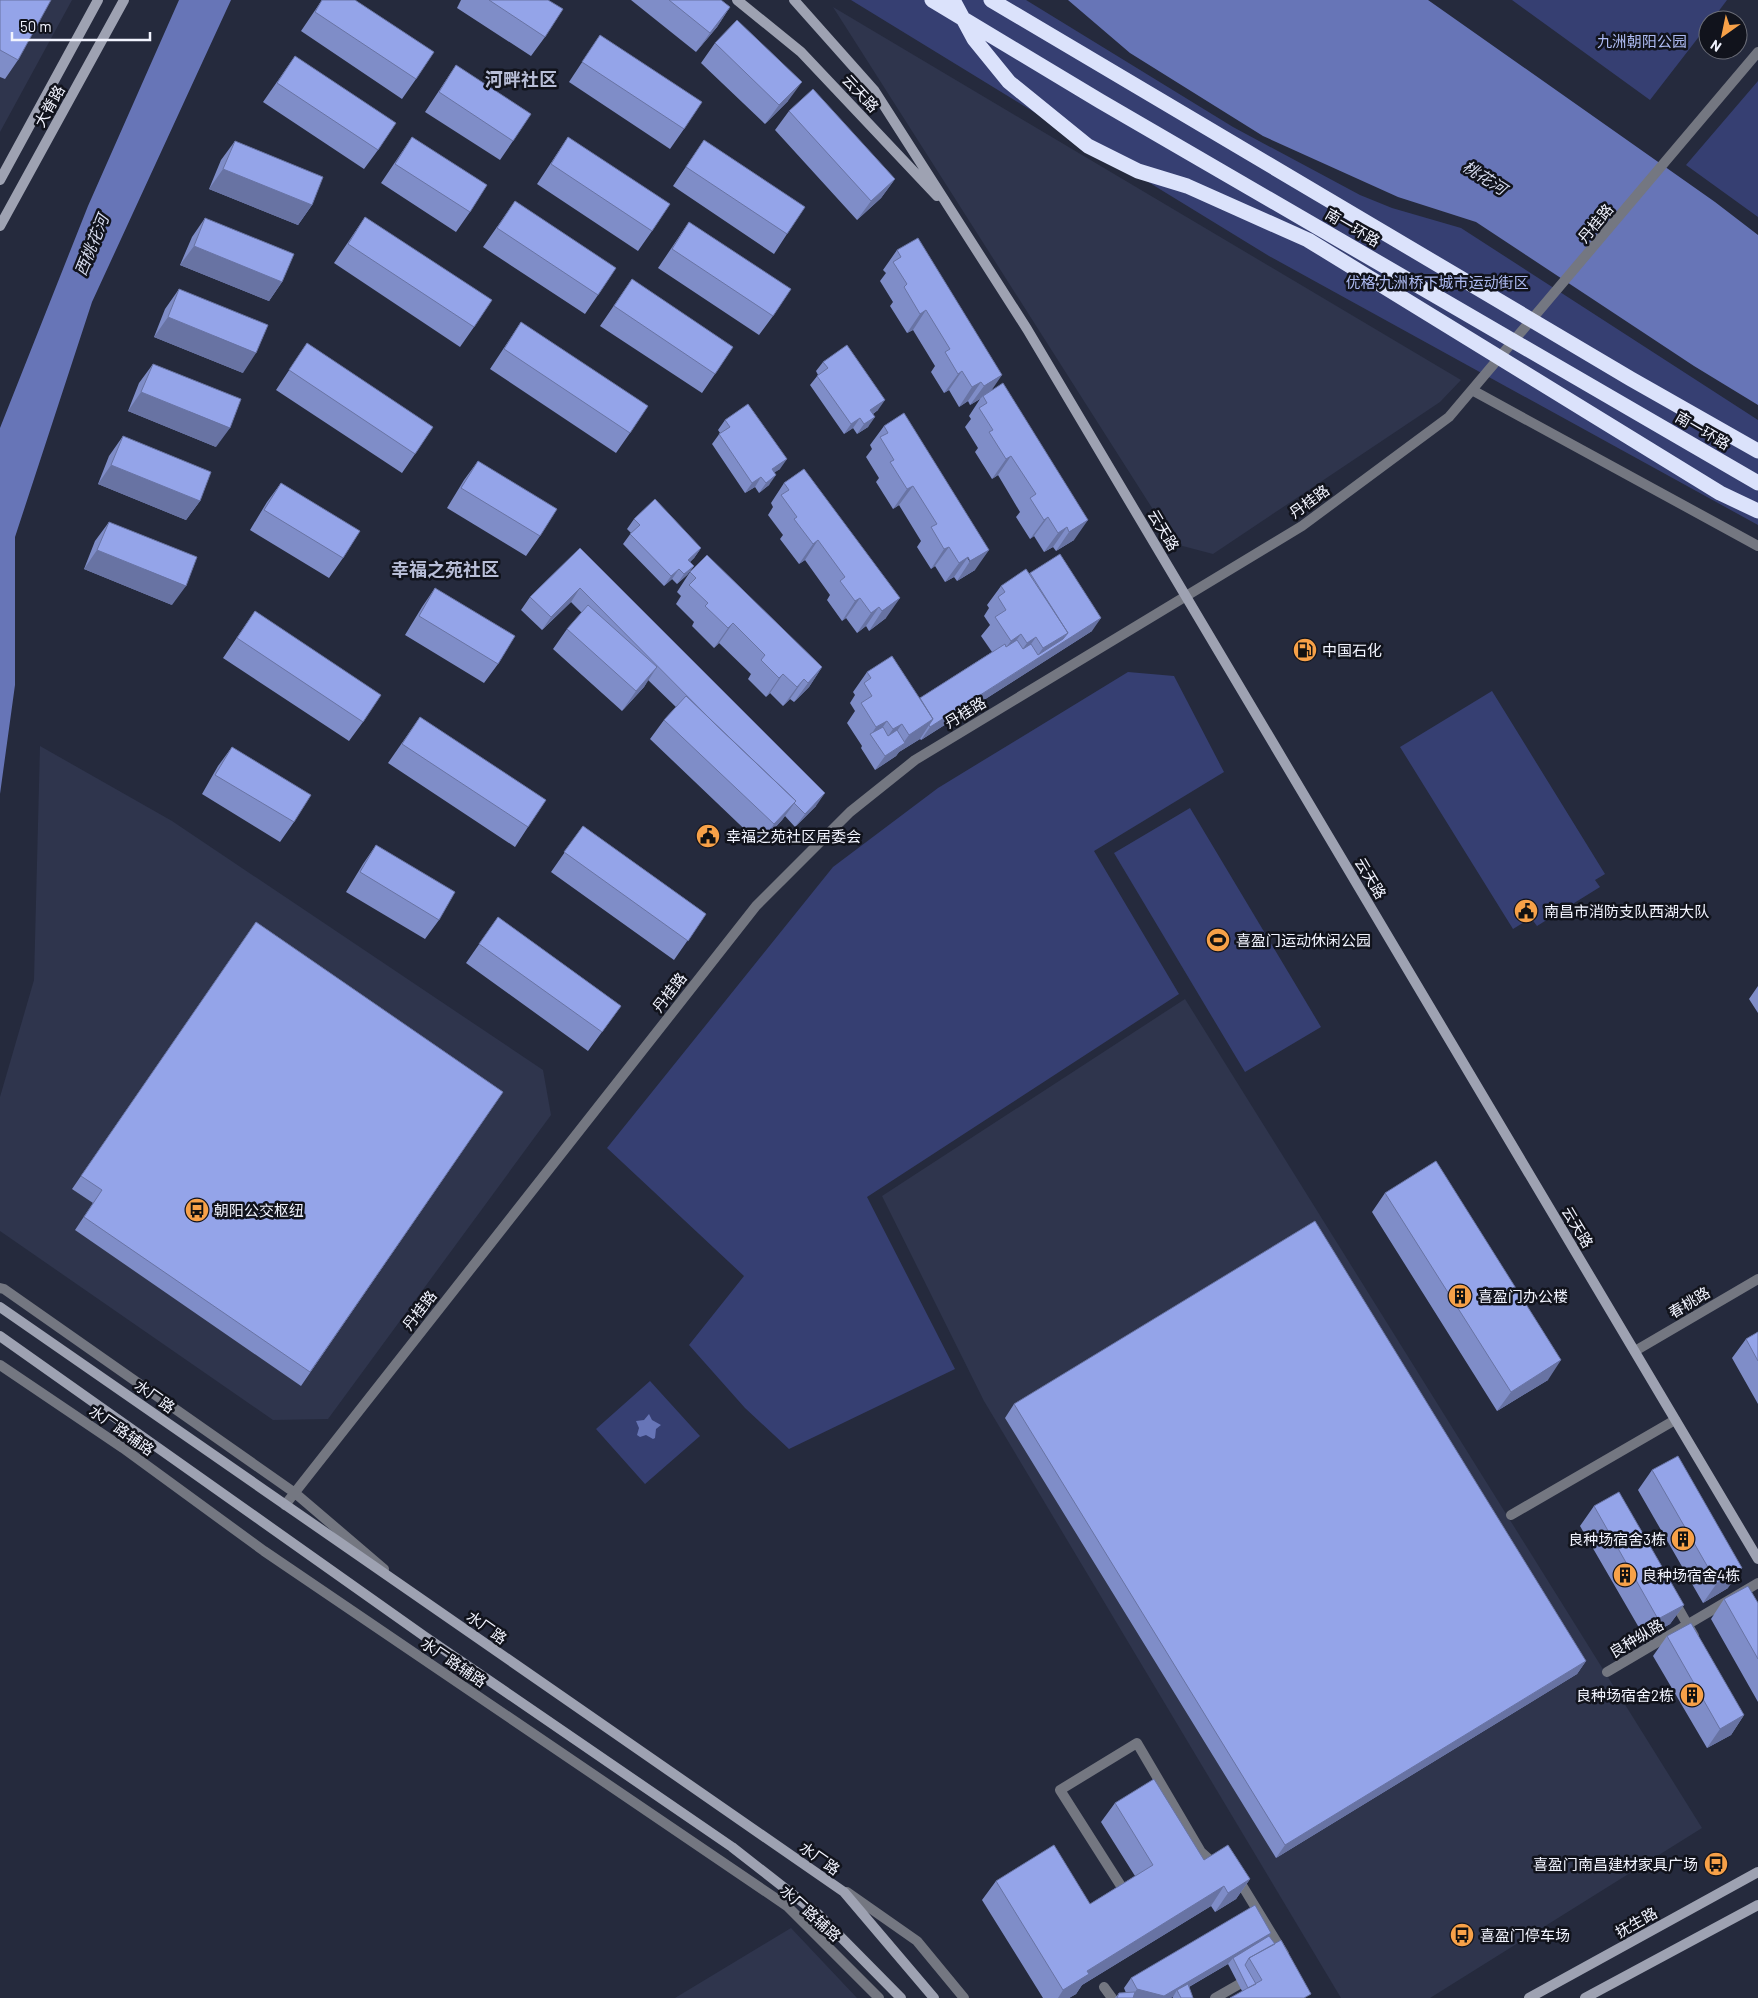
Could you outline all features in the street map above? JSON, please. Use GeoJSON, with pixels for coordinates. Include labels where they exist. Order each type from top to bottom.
{"type":"FeatureCollection","features":[{"type":"Feature","properties":{"kind":"highway","name":"南一环路"},"geometry":{"type":"LineString","coordinates":[[932,0],[1100,101],[1758,483]]}},
{"type":"Feature","properties":{"kind":"highway"},"geometry":{"type":"LineString","coordinates":[[953,0],[974,38],[1009,82],[1088,146],[1138,171],[1187,186],[1308,240],[1720,493],[1758,511]]}},
{"type":"Feature","properties":{"kind":"highway","name":"南一环路"},"geometry":{"type":"LineString","coordinates":[[991,0],[1623,374],[1758,451]]}},
{"type":"Feature","properties":{"kind":"street","name":"大脊路"},"geometry":{"type":"LineString","coordinates":[[0,180],[98,0]]}},
{"type":"Feature","properties":{"kind":"street","name":"大脊路"},"geometry":{"type":"LineString","coordinates":[[0,226],[124,0]]}},
{"type":"Feature","properties":{"kind":"street","name":"云天路"},"geometry":{"type":"LineString","coordinates":[[737,0],[801,52],[955,215]]}},
{"type":"Feature","properties":{"kind":"street","name":"云天路"},"geometry":{"type":"LineString","coordinates":[[794,0],[874,90],[1027,329],[1758,1559]]}},
{"type":"Feature","properties":{"kind":"street","name":"丹桂路"},"geometry":{"type":"LineString","coordinates":[[286,1505],[756,906],[850,812],[915,760],[1302,526],[1449,417],[1758,52]]}},
{"type":"Feature","properties":{"kind":"street"},"geometry":{"type":"LineString","coordinates":[[1472,390],[1758,546]]}},
{"type":"Feature","properties":{"kind":"street","name":"春桃路"},"geometry":{"type":"LineString","coordinates":[[1635,1351],[1758,1279]]}},
{"type":"Feature","properties":{"kind":"street"},"geometry":{"type":"LineString","coordinates":[[0,1288],[295,1492],[415,1595]]}},
{"type":"Feature","properties":{"kind":"street","name":"水厂路"},"geometry":{"type":"LineString","coordinates":[[0,1307],[844,1892],[934,1998]]}},
{"type":"Feature","properties":{"kind":"street"},"geometry":{"type":"LineString","coordinates":[[0,1336],[424,1636],[732,1847],[819,1915],[901,1998]]}},
{"type":"Feature","properties":{"kind":"street","name":"水厂路辅路"},"geometry":{"type":"LineString","coordinates":[[0,1365],[123,1448],[264,1551],[786,1906],[879,1998]]}},
{"type":"Feature","properties":{"kind":"street"},"geometry":{"type":"LineString","coordinates":[[1511,1515],[1675,1420]]}},
{"type":"Feature","properties":{"kind":"street","name":"良种纵路"},"geometry":{"type":"LineString","coordinates":[[1607,1672],[1758,1583]]}},
{"type":"Feature","properties":{"kind":"street"},"geometry":{"type":"LineString","coordinates":[[1667,1590],[1702,1648]]}},
{"type":"Feature","properties":{"kind":"street"},"geometry":{"type":"LineString","coordinates":[[524,1670],[917,1941],[964,1998]]}},
{"type":"Feature","properties":{"kind":"street"},"geometry":{"type":"LineString","coordinates":[[1121,1886],[1060,1790],[1137,1743],[1200,1852],[1211,1862],[1230,1867],[1285,1961]]}},
{"type":"Feature","properties":{"kind":"street","name":"抚生路"},"geometry":{"type":"LineString","coordinates":[[1529,1998],[1758,1872]]}},
{"type":"Feature","properties":{"kind":"street"},"geometry":{"type":"LineString","coordinates":[[1585,1998],[1758,1904]]}},
{"type":"Feature","properties":{"kind":"street"},"geometry":{"type":"LineString","coordinates":[[1215,1998],[1262,1971]]}},
{"type":"Feature","properties":{"kind":"street"},"geometry":{"type":"LineString","coordinates":[[1104,1987],[1112,1998]]}},
{"type":"Feature","properties":{"kind":"shaded area"},"geometry":{"type":"Polygon","coordinates":[[[0,0],[72,0],[0,132],[0,0]]]}},
{"type":"Feature","properties":{"kind":"shaded area"},"geometry":{"type":"Polygon","coordinates":[[[833,7],[1461,380],[1440,402],[1213,554],[1175,544],[833,7]]]}},
{"type":"Feature","properties":{"kind":"shaded area"},"geometry":{"type":"Polygon","coordinates":[[[40,746],[172,821],[543,1070],[551,1115],[328,1419],[273,1420],[0,1231],[0,1097],[34,980],[40,746]]]}},
{"type":"Feature","properties":{"kind":"shaded area","name":"喜盈门南昌建材家具广场"},"geometry":{"type":"Polygon","coordinates":[[[1185,999],[1702,1828],[1430,1998],[1341,1998],[984,1401],[882,1196],[1185,999]]]}},
{"type":"Feature","properties":{"kind":"shaded area"},"geometry":{"type":"Polygon","coordinates":[[[791,1928],[857,1998],[675,1998],[791,1928]]]}},
{"type":"Feature","properties":{"kind":"green space","name":"优格·九洲桥下城市运动街区"},"geometry":{"type":"Polygon","coordinates":[[[851,0],[1026,0],[1233,127],[1360,195],[1392,208],[1461,228],[1758,420],[1758,525],[1269,256],[851,0]]]}},
{"type":"Feature","properties":{"kind":"green space","name":"九洲朝阳公园"},"geometry":{"type":"Polygon","coordinates":[[[1512,0],[1727,0],[1720,10],[1698,10],[1698,38],[1650,100],[1512,0]]]}},
{"type":"Feature","properties":{"kind":"green space"},"geometry":{"type":"Polygon","coordinates":[[[1758,81],[1758,217],[1686,165],[1758,81]]]}},
{"type":"Feature","properties":{"kind":"green space"},"geometry":{"type":"Polygon","coordinates":[[[1128,672],[1174,676],[1224,772],[1094,851],[1179,994],[867,1197],[955,1369],[789,1449],[745,1408],[689,1345],[744,1276],[607,1148],[833,867],[938,788],[1128,672]]]}},
{"type":"Feature","properties":{"kind":"green space"},"geometry":{"type":"Polygon","coordinates":[[[1492,691],[1605,874],[1595,880],[1600,887],[1537,926],[1531,918],[1513,929],[1400,747],[1492,691]]]}},
{"type":"Feature","properties":{"kind":"green space","name":"喜盈门运动休闲公园"},"geometry":{"type":"Polygon","coordinates":[[[1190,808],[1321,1027],[1245,1072],[1114,853],[1190,808]]]}},
{"type":"Feature","properties":{"kind":"green space"},"geometry":{"type":"Polygon","coordinates":[[[650,1381],[700,1436],[645,1484],[596,1429],[650,1381]]]}},
{"type":"Feature","properties":{"kind":"water","name":"西桃花河"},"geometry":{"type":"Polygon","coordinates":[[[179,0],[231,0],[92,302],[15,537],[15,685],[0,794],[0,428],[88,206],[179,0]]]}},
{"type":"Feature","properties":{"kind":"water","name":"桃花河"},"geometry":{"type":"Polygon","coordinates":[[[1068,0],[1428,0],[1715,202],[1758,235],[1758,405],[1694,366],[1476,222],[1398,197],[1263,136],[1130,53],[1068,0]]]}},
{"type":"Feature","properties":{"kind":"water"},"geometry":{"type":"Polygon","coordinates":[[[649,1414],[652,1420],[661,1425],[656,1429],[655,1438],[653,1439],[646,1435],[640,1437],[637,1435],[639,1428],[636,1421],[644,1420],[649,1414]]]}},
{"type":"Feature","properties":{"kind":"building"},"geometry":{"type":"Polygon","coordinates":[[[0,0],[51,0],[18,60],[0,50],[0,0]]]}},
{"type":"Feature","properties":{"kind":"building"},"geometry":{"type":"Polygon","coordinates":[[[322,0],[355,0],[434,52],[416,79],[315,12],[322,0]]]}},
{"type":"Feature","properties":{"kind":"building"},"geometry":{"type":"Polygon","coordinates":[[[489,0],[548,0],[563,9],[545,37],[489,0]]]}},
{"type":"Feature","properties":{"kind":"building"},"geometry":{"type":"Polygon","coordinates":[[[669,0],[721,0],[730,7],[710,33],[669,0]]]}},
{"type":"Feature","properties":{"kind":"building"},"geometry":{"type":"Polygon","coordinates":[[[737,20],[802,82],[779,105],[715,43],[737,20]]]}},
{"type":"Feature","properties":{"kind":"building"},"geometry":{"type":"Polygon","coordinates":[[[600,35],[702,102],[684,129],[582,62],[600,35]]]}},
{"type":"Feature","properties":{"kind":"building"},"geometry":{"type":"Polygon","coordinates":[[[295,56],[396,123],[378,150],[277,83],[295,56]]]}},
{"type":"Feature","properties":{"kind":"building"},"geometry":{"type":"Polygon","coordinates":[[[456,65],[531,114],[513,141],[439,92],[456,65]]]}},
{"type":"Feature","properties":{"kind":"building"},"geometry":{"type":"Polygon","coordinates":[[[813,89],[895,179],[871,201],[789,111],[813,89]]]}},
{"type":"Feature","properties":{"kind":"building"},"geometry":{"type":"Polygon","coordinates":[[[412,137],[487,185],[470,212],[395,164],[412,137]]]}},
{"type":"Feature","properties":{"kind":"building"},"geometry":{"type":"Polygon","coordinates":[[[568,137],[670,204],[652,231],[551,164],[568,137]]]}},
{"type":"Feature","properties":{"kind":"building"},"geometry":{"type":"Polygon","coordinates":[[[704,140],[805,207],[787,234],[686,167],[704,140]]]}},
{"type":"Feature","properties":{"kind":"building"},"geometry":{"type":"Polygon","coordinates":[[[235,141],[323,177],[312,205],[223,169],[235,141]]]}},
{"type":"Feature","properties":{"kind":"building"},"geometry":{"type":"Polygon","coordinates":[[[515,201],[616,268],[598,295],[497,228],[515,201]]]}},
{"type":"Feature","properties":{"kind":"building"},"geometry":{"type":"Polygon","coordinates":[[[365,217],[492,300],[474,327],[348,244],[365,217]]]}},
{"type":"Feature","properties":{"kind":"building"},"geometry":{"type":"Polygon","coordinates":[[[205,218],[294,254],[282,282],[194,246],[205,218]]]}},
{"type":"Feature","properties":{"kind":"building"},"geometry":{"type":"Polygon","coordinates":[[[689,222],[791,289],[773,316],[672,249],[689,222]]]}},
{"type":"Feature","properties":{"kind":"building"},"geometry":{"type":"Polygon","coordinates":[[[918,238],[1002,375],[984,386],[981,382],[972,387],[962,371],[958,374],[945,352],[950,349],[926,310],[920,314],[904,287],[907,284],[893,262],[901,257],[897,250],[918,238]]]}},
{"type":"Feature","properties":{"kind":"building"},"geometry":{"type":"Polygon","coordinates":[[[632,279],[733,347],[715,374],[614,306],[632,279]]]}},
{"type":"Feature","properties":{"kind":"building"},"geometry":{"type":"Polygon","coordinates":[[[179,289],[268,325],[256,353],[168,317],[179,289]]]}},
{"type":"Feature","properties":{"kind":"building"},"geometry":{"type":"Polygon","coordinates":[[[521,322],[648,406],[630,433],[504,349],[521,322]]]}},
{"type":"Feature","properties":{"kind":"building"},"geometry":{"type":"Polygon","coordinates":[[[307,343],[433,427],[415,454],[289,370],[307,343]]]}},
{"type":"Feature","properties":{"kind":"building"},"geometry":{"type":"Polygon","coordinates":[[[847,345],[885,400],[870,410],[875,417],[864,424],[860,418],[851,424],[817,376],[828,368],[823,362],[847,345]]]}},
{"type":"Feature","properties":{"kind":"building"},"geometry":{"type":"Polygon","coordinates":[[[153,364],[241,399],[230,428],[141,392],[153,364]]]}},
{"type":"Feature","properties":{"kind":"building"},"geometry":{"type":"Polygon","coordinates":[[[1003,383],[1088,520],[1069,532],[1067,527],[1058,533],[1048,517],[1044,520],[1030,498],[1036,494],[1011,456],[1006,459],[989,432],[993,430],[979,408],[987,403],[983,396],[1003,383]]]}},
{"type":"Feature","properties":{"kind":"building"},"geometry":{"type":"Polygon","coordinates":[[[748,404],[787,459],[772,469],[776,475],[766,483],[761,477],[752,483],[719,434],[730,427],[725,420],[748,404]]]}},
{"type":"Feature","properties":{"kind":"building"},"geometry":{"type":"Polygon","coordinates":[[[904,413],[989,550],[970,561],[968,557],[959,563],[949,547],[944,549],[931,527],[937,524],[913,486],[907,489],[890,462],[894,460],[880,437],[888,433],[884,426],[904,413]]]}},
{"type":"Feature","properties":{"kind":"building"},"geometry":{"type":"Polygon","coordinates":[[[123,436],[211,472],[200,501],[111,465],[123,436]]]}},
{"type":"Feature","properties":{"kind":"building"},"geometry":{"type":"Polygon","coordinates":[[[478,461],[557,509],[540,536],[461,488],[478,461]]]}},
{"type":"Feature","properties":{"kind":"building"},"geometry":{"type":"Polygon","coordinates":[[[804,469],[900,598],[882,611],[879,607],[871,613],[860,598],[855,601],[840,581],[845,577],[818,540],[813,544],[794,519],[797,517],[781,495],[789,490],[784,483],[804,469]]]}},
{"type":"Feature","properties":{"kind":"building"},"geometry":{"type":"Polygon","coordinates":[[[281,483],[360,531],[343,558],[264,510],[281,483]]]}},
{"type":"Feature","properties":{"kind":"building"},"geometry":{"type":"Polygon","coordinates":[[[655,499],[701,548],[688,560],[694,566],[684,574],[679,569],[671,576],[630,534],[640,525],[634,519],[655,499]]]}},
{"type":"Feature","properties":{"kind":"building"},"geometry":{"type":"Polygon","coordinates":[[[109,522],[197,557],[186,586],[97,550],[109,522]]]}},
{"type":"Feature","properties":{"kind":"building"},"geometry":{"type":"Polygon","coordinates":[[[580,548],[825,793],[805,814],[794,803],[796,801],[714,723],[580,588],[551,617],[530,597],[580,548]]]}},
{"type":"Feature","properties":{"kind":"building"},"geometry":{"type":"Polygon","coordinates":[[[1060,554],[1101,618],[930,727],[929,725],[933,719],[920,698],[1005,644],[1006,647],[1017,640],[1023,649],[1031,644],[1038,655],[1063,639],[1068,633],[1030,573],[1060,554]]]}},
{"type":"Feature","properties":{"kind":"building"},"geometry":{"type":"Polygon","coordinates":[[[707,555],[822,667],[808,683],[804,679],[797,687],[783,674],[779,678],[761,660],[765,655],[733,623],[728,628],[705,606],[708,603],[689,585],[696,578],[690,572],[707,555]]]}},
{"type":"Feature","properties":{"kind":"building"},"geometry":{"type":"Polygon","coordinates":[[[1026,569],[1068,633],[1043,648],[1036,637],[1027,643],[1021,634],[1011,641],[995,617],[1006,610],[998,597],[1005,592],[1001,586],[1026,569]]]}},
{"type":"Feature","properties":{"kind":"building"},"geometry":{"type":"Polygon","coordinates":[[[435,588],[515,636],[498,664],[419,616],[435,588]]]}},
{"type":"Feature","properties":{"kind":"building"},"geometry":{"type":"Polygon","coordinates":[[[588,605],[657,667],[636,691],[567,629],[588,605]]]}},
{"type":"Feature","properties":{"kind":"building"},"geometry":{"type":"Polygon","coordinates":[[[255,611],[381,695],[363,722],[237,638],[255,611]]]}},
{"type":"Feature","properties":{"kind":"building"},"geometry":{"type":"Polygon","coordinates":[[[892,656],[933,719],[909,735],[902,724],[893,729],[887,721],[876,727],[861,703],[872,696],[864,683],[871,678],[867,672],[892,656]]]}},
{"type":"Feature","properties":{"kind":"building"},"geometry":{"type":"Polygon","coordinates":[[[686,696],[796,801],[774,824],[664,720],[686,696]]]}},
{"type":"Feature","properties":{"kind":"building"},"geometry":{"type":"Polygon","coordinates":[[[420,717],[546,800],[528,827],[402,744],[420,717]]]}},
{"type":"Feature","properties":{"kind":"building"},"geometry":{"type":"Polygon","coordinates":[[[883,727],[888,736],[897,730],[905,743],[885,756],[870,734],[883,727]]]}},
{"type":"Feature","properties":{"kind":"building"},"geometry":{"type":"Polygon","coordinates":[[[232,747],[311,795],[294,822],[215,775],[232,747]]]}},
{"type":"Feature","properties":{"kind":"building"},"geometry":{"type":"Polygon","coordinates":[[[583,826],[706,914],[688,941],[564,852],[583,826]]]}},
{"type":"Feature","properties":{"kind":"building"},"geometry":{"type":"Polygon","coordinates":[[[376,845],[455,892],[439,920],[360,872],[376,845]]]}},
{"type":"Feature","properties":{"kind":"building"},"geometry":{"type":"Polygon","coordinates":[[[498,917],[621,1006],[602,1032],[479,944],[498,917]]]}},
{"type":"Feature","properties":{"kind":"building"},"geometry":{"type":"Polygon","coordinates":[[[256,922],[503,1092],[310,1372],[84,1217],[102,1190],[81,1176],[256,922]]]}},
{"type":"Feature","properties":{"kind":"building","name":"喜盈门办公楼"},"geometry":{"type":"Polygon","coordinates":[[[1436,1161],[1561,1360],[1511,1392],[1385,1193],[1436,1161]]]}},
{"type":"Feature","properties":{"kind":"building"},"geometry":{"type":"Polygon","coordinates":[[[1315,1221],[1586,1661],[1285,1845],[1014,1404],[1315,1221]]]}},
{"type":"Feature","properties":{"kind":"building"},"geometry":{"type":"Polygon","coordinates":[[[1758,1332],[1758,1361],[1746,1339],[1758,1332]]]}},
{"type":"Feature","properties":{"kind":"building"},"geometry":{"type":"Polygon","coordinates":[[[1678,1456],[1742,1568],[1717,1583],[1652,1470],[1678,1456]]]}},
{"type":"Feature","properties":{"kind":"building"},"geometry":{"type":"Polygon","coordinates":[[[1619,1492],[1684,1605],[1658,1619],[1594,1506],[1619,1492]]]}},
{"type":"Feature","properties":{"kind":"building"},"geometry":{"type":"Polygon","coordinates":[[[1748,1586],[1758,1603],[1758,1659],[1724,1599],[1748,1586]]]}},
{"type":"Feature","properties":{"kind":"building"},"geometry":{"type":"Polygon","coordinates":[[[1691,1623],[1744,1715],[1720,1729],[1667,1636],[1691,1623]]]}},
{"type":"Feature","properties":{"kind":"building"},"geometry":{"type":"Polygon","coordinates":[[[1154,1779],[1204,1860],[1228,1845],[1250,1879],[1228,1893],[1224,1886],[1087,1971],[1089,1974],[1063,1990],[996,1881],[1054,1845],[1090,1904],[1153,1865],[1115,1803],[1154,1779]]]}},
{"type":"Feature","properties":{"kind":"building"},"geometry":{"type":"Polygon","coordinates":[[[1255,1905],[1271,1933],[1164,1996],[1137,1989],[1131,1978],[1255,1905]]]}},
{"type":"Feature","properties":{"kind":"building"},"geometry":{"type":"Polygon","coordinates":[[[1269,1936],[1275,1944],[1249,1958],[1245,1965],[1256,1984],[1248,1988],[1233,1958],[1269,1936]]]}},
{"type":"Feature","properties":{"kind":"building"},"geometry":{"type":"Polygon","coordinates":[[[1281,1940],[1311,1994],[1304,1998],[1230,1998],[1262,1980],[1249,1958],[1281,1940]]]}},
{"type":"Feature","properties":{"kind":"building"},"geometry":{"type":"Polygon","coordinates":[[[1188,1984],[1193,1998],[1181,1998],[1177,1990],[1188,1984]]]}},
{"type":"Feature","properties":{"kind":"building"},"geometry":{"type":"Polygon","coordinates":[[[1135,1992],[1133,1998],[1117,1998],[1119,1993],[1135,1992]]]}},
{"type":"Feature","properties":{"kind":"place","name":"中国石化"},"geometry":{"type":"Point","coordinates":[1305,650]}},
{"type":"Feature","properties":{"kind":"place","name":"幸福之苑社区居委会"},"geometry":{"type":"Point","coordinates":[708,836]}},
{"type":"Feature","properties":{"kind":"place","name":"南昌市消防支队西湖大队"},"geometry":{"type":"Point","coordinates":[1526,911]}},
{"type":"Feature","properties":{"kind":"place","name":"喜盈门运动休闲公园"},"geometry":{"type":"Point","coordinates":[1218,940]}},
{"type":"Feature","properties":{"kind":"place","name":"朝阳公交枢纽"},"geometry":{"type":"Point","coordinates":[197,1210]}},
{"type":"Feature","properties":{"kind":"place","name":"喜盈门办公楼"},"geometry":{"type":"Point","coordinates":[1460,1296]}},
{"type":"Feature","properties":{"kind":"place","name":"良种场宿舍3栋"},"geometry":{"type":"Point","coordinates":[1683,1539]}},
{"type":"Feature","properties":{"kind":"place","name":"良种场宿舍4栋"},"geometry":{"type":"Point","coordinates":[1625,1575]}},
{"type":"Feature","properties":{"kind":"place","name":"良种场宿舍2栋"},"geometry":{"type":"Point","coordinates":[1692,1695]}},
{"type":"Feature","properties":{"kind":"place","name":"喜盈门南昌建材家具广场"},"geometry":{"type":"Point","coordinates":[1716,1864]}},
{"type":"Feature","properties":{"kind":"place","name":"喜盈门停车场"},"geometry":{"type":"Point","coordinates":[1462,1935]}},
{"type":"Feature","properties":{"kind":"district","name":"河畔社区"},"geometry":{"type":"Point","coordinates":[521,79]}},
{"type":"Feature","properties":{"kind":"district","name":"幸福之苑社区"},"geometry":{"type":"Point","coordinates":[445,569]}}]}
